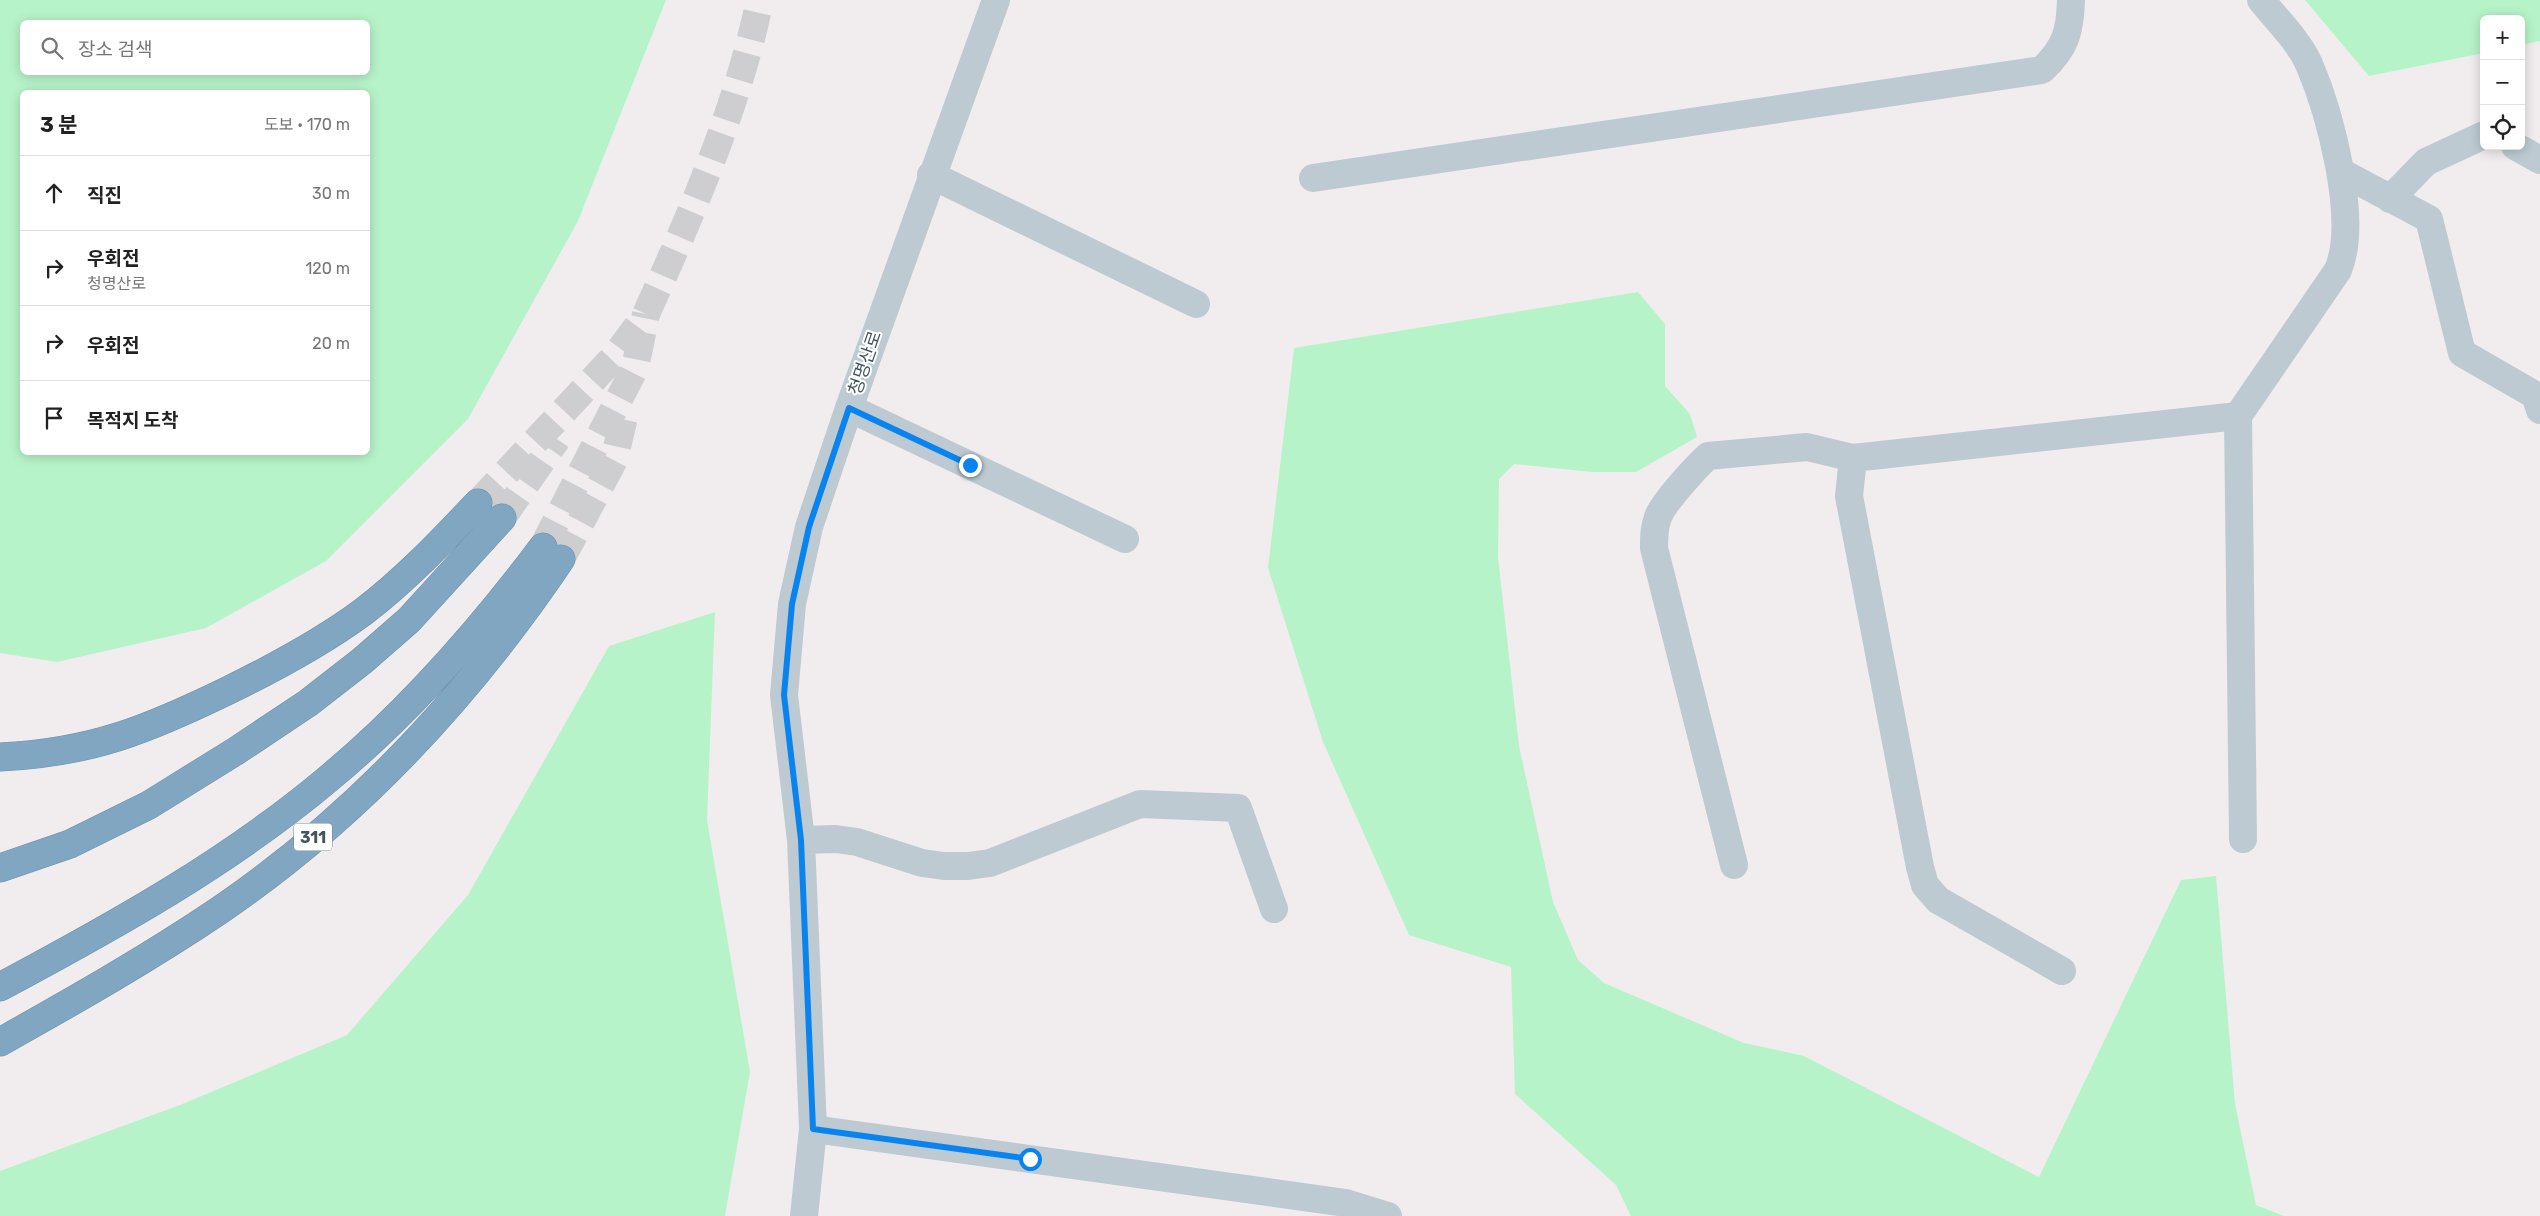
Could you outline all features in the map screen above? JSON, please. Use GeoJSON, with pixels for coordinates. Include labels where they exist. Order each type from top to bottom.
{"type":"FeatureCollection","features":[{"type":"Feature","properties":{"kind":"highway"},"geometry":{"type":"LineString","coordinates":[[0,757],[42,755],[107,742],[163,722],[304,652],[364,611],[428,555],[478,503]]}},
{"type":"Feature","properties":{"kind":"highway"},"geometry":{"type":"LineString","coordinates":[[0,868],[70,844],[149,805],[236,751],[308,703],[362,661],[408,620],[502,518]]}},
{"type":"Feature","properties":{"kind":"highway","name":"311"},"geometry":{"type":"LineString","coordinates":[[0,987],[166,895],[218,862],[327,780],[372,741],[552,553],[520,619],[448,707],[386,772],[328,825],[222,909],[112,979],[0,1042]]}},
{"type":"Feature","properties":{"kind":"street","name":"청명산로"},"geometry":{"type":"LineString","coordinates":[[804,1216],[813,1129],[801,840],[784,695],[792,604],[809,527],[849,408],[931,175],[996,0]]}},
{"type":"Feature","properties":{"kind":"street"},"geometry":{"type":"LineString","coordinates":[[1313,178],[2042,70],[2056,56],[2066,40],[2070,24],[2071,0]]}},
{"type":"Feature","properties":{"kind":"street"},"geometry":{"type":"LineString","coordinates":[[2243,839],[2238,416],[2338,270],[2346,241],[2340,172],[2333,139],[2309,64],[2295,42],[2261,0]]}},
{"type":"Feature","properties":{"kind":"street"},"geometry":{"type":"LineString","coordinates":[[2390,199],[2426,162],[2480,137]]}},
{"type":"Feature","properties":{"kind":"street"},"geometry":{"type":"LineString","coordinates":[[2522,150],[2540,160]]}},
{"type":"Feature","properties":{"kind":"street"},"geometry":{"type":"LineString","coordinates":[[2340,172],[2429,219],[2462,353],[2535,394],[2540,410]]}},
{"type":"Feature","properties":{"kind":"street"},"geometry":{"type":"LineString","coordinates":[[931,175],[1196,304]]}},
{"type":"Feature","properties":{"kind":"street"},"geometry":{"type":"LineString","coordinates":[[849,408],[1125,539]]}},
{"type":"Feature","properties":{"kind":"street"},"geometry":{"type":"LineString","coordinates":[[1734,865],[1654,548],[1654,531],[1659,514],[1699,464],[1708,456],[1807,447],[1853,458],[2238,416]]}},
{"type":"Feature","properties":{"kind":"street"},"geometry":{"type":"LineString","coordinates":[[1853,458],[1849,496],[1925,885],[1938,900],[2062,971]]}},
{"type":"Feature","properties":{"kind":"street"},"geometry":{"type":"LineString","coordinates":[[801,840],[836,839],[858,842],[922,863],[968,866],[990,863],[1140,804],[1238,808],[1274,908]]}},
{"type":"Feature","properties":{"kind":"street"},"geometry":{"type":"LineString","coordinates":[[813,1129],[1346,1203],[1388,1216]]}},
{"type":"Feature","properties":{"kind":"green space"},"geometry":{"type":"Polygon","coordinates":[[[0,0],[666,0],[578,221],[468,419],[326,561],[206,628],[57,662],[0,653],[0,0]]]}},
{"type":"Feature","properties":{"kind":"green space"},"geometry":{"type":"Polygon","coordinates":[[[2305,0],[2540,0],[2540,41],[2525,44],[2525,15],[2480,15],[2480,54],[2369,76],[2305,0]]]}},
{"type":"Feature","properties":{"kind":"green space"},"geometry":{"type":"Polygon","coordinates":[[[1638,292],[1665,324],[1665,386],[1690,414],[1697,437],[1636,472],[1592,472],[1514,464],[1499,479],[1498,557],[1519,746],[1553,902],[1578,960],[1604,983],[1744,1043],[1804,1056],[2039,1177],[2181,880],[2216,876],[2235,1104],[2256,1205],[2284,1216],[1631,1216],[1616,1185],[1515,1094],[1511,967],[1409,935],[1323,742],[1268,568],[1294,348],[1638,292]]]}},
{"type":"Feature","properties":{"kind":"green space"},"geometry":{"type":"Polygon","coordinates":[[[715,612],[707,820],[750,1072],[725,1216],[0,1216],[0,1171],[180,1105],[347,1035],[468,895],[609,646],[715,612]]]}},
{"type":"Feature","properties":{"kind":"tunnel"},"geometry":{"type":"LineString","coordinates":[[646,314],[712,160],[739,81],[760,0]]}},
{"type":"Feature","properties":{"kind":"tunnel"},"geometry":{"type":"LineString","coordinates":[[543,547],[635,368],[646,314]]}},
{"type":"Feature","properties":{"kind":"tunnel"},"geometry":{"type":"LineString","coordinates":[[478,503],[616,355],[642,320]]}},
{"type":"Feature","properties":{"kind":"tunnel"},"geometry":{"type":"LineString","coordinates":[[561,559],[614,460],[625,413]]}},
{"type":"Feature","properties":{"kind":"tunnel"},"geometry":{"type":"LineString","coordinates":[[502,518],[557,439]]}},
{"type":"Feature","properties":{"kind":"route"},"geometry":{"type":"LineString","coordinates":[[970,465],[849,408],[809,527],[792,604],[784,695],[801,840],[813,1129],[1030,1159]]}}]}
